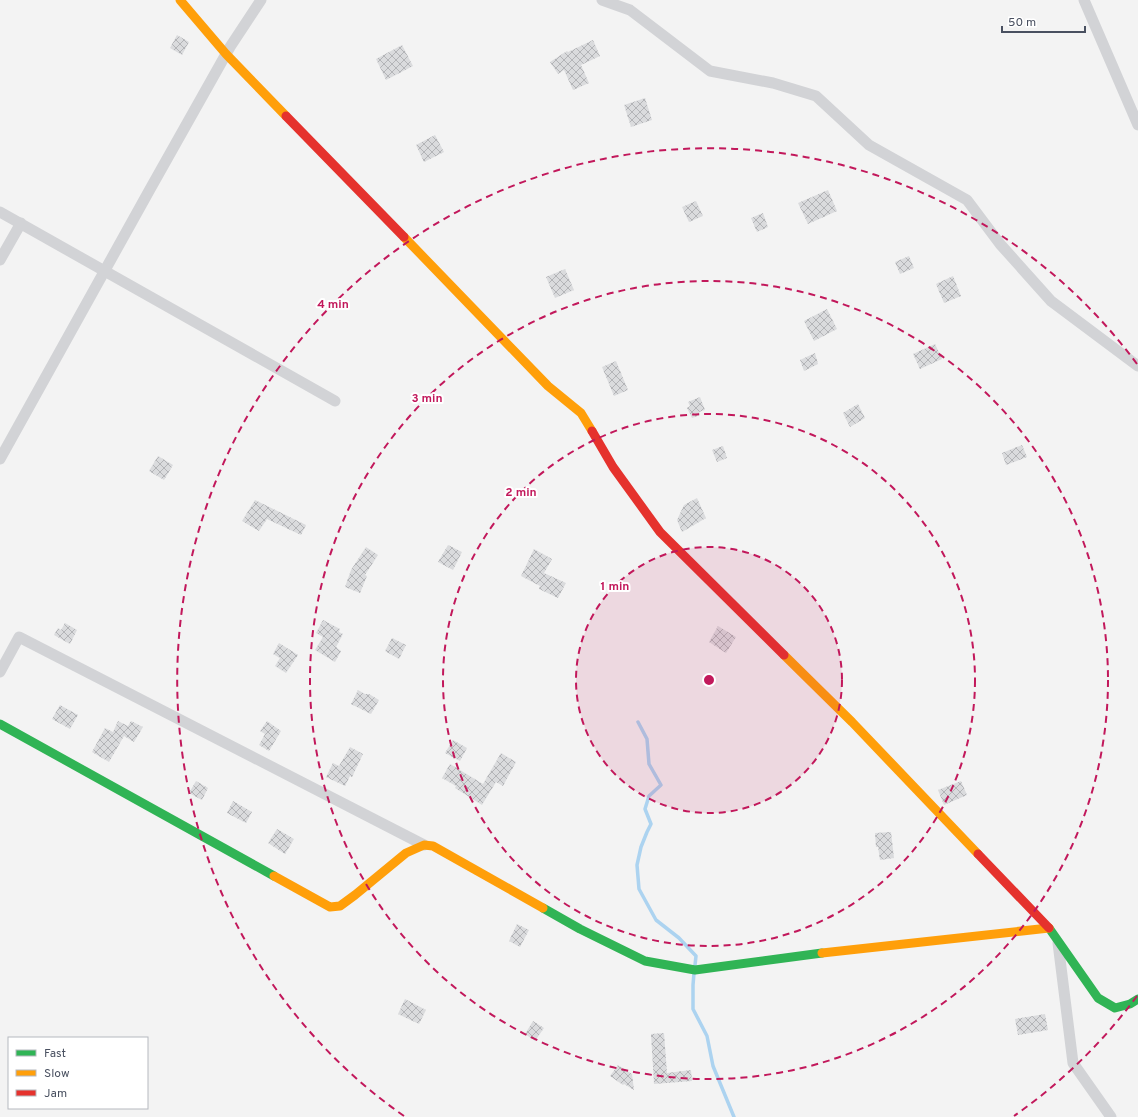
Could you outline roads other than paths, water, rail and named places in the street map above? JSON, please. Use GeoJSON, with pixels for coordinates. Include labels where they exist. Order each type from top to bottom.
{"type":"FeatureCollection","features":[{"type":"Feature","properties":{"kind":"street"},"geometry":{"type":"LineString","coordinates":[[180,0],[226,54],[548,386],[581,413],[613,467],[660,532],[852,722],[1049,928],[1098,998],[1115,1008],[1130,1004],[1138,999]]}},
{"type":"Feature","properties":{"kind":"street"},"geometry":{"type":"LineString","coordinates":[[0,459],[104,270],[226,54],[261,0]]}},
{"type":"Feature","properties":{"kind":"street"},"geometry":{"type":"LineString","coordinates":[[602,0],[630,10],[710,71],[773,84],[816,96],[870,145],[967,200],[1000,244],[1051,301],[1138,366]]}},
{"type":"Feature","properties":{"kind":"street"},"geometry":{"type":"LineString","coordinates":[[1084,0],[1138,125]]}},
{"type":"Feature","properties":{"kind":"street"},"geometry":{"type":"LineString","coordinates":[[0,212],[335,401]]}},
{"type":"Feature","properties":{"kind":"street"},"geometry":{"type":"LineString","coordinates":[[0,260],[21,223]]}},
{"type":"Feature","properties":{"kind":"street"},"geometry":{"type":"LineString","coordinates":[[0,672],[19,637],[424,845],[432,846],[580,929],[645,961],[695,970],[798,956],[1049,928]]}},
{"type":"Feature","properties":{"kind":"street"},"geometry":{"type":"LineString","coordinates":[[0,724],[330,907],[340,906],[406,853],[424,845]]}},
{"type":"Feature","properties":{"kind":"street"},"geometry":{"type":"LineString","coordinates":[[1058,941],[1072,1064],[1111,1117]]}},
{"type":"Feature","properties":{"kind":"waterway"},"geometry":{"type":"LineString","coordinates":[[638,722],[647,739],[649,764],[661,785],[649,796],[645,809],[651,824],[641,847],[637,865],[639,889],[656,920],[679,938],[696,956],[695,965]]}},
{"type":"Feature","properties":{"kind":"waterway"},"geometry":{"type":"LineString","coordinates":[[694,973],[693,1009],[707,1036],[713,1066],[734,1117]]}}]}
